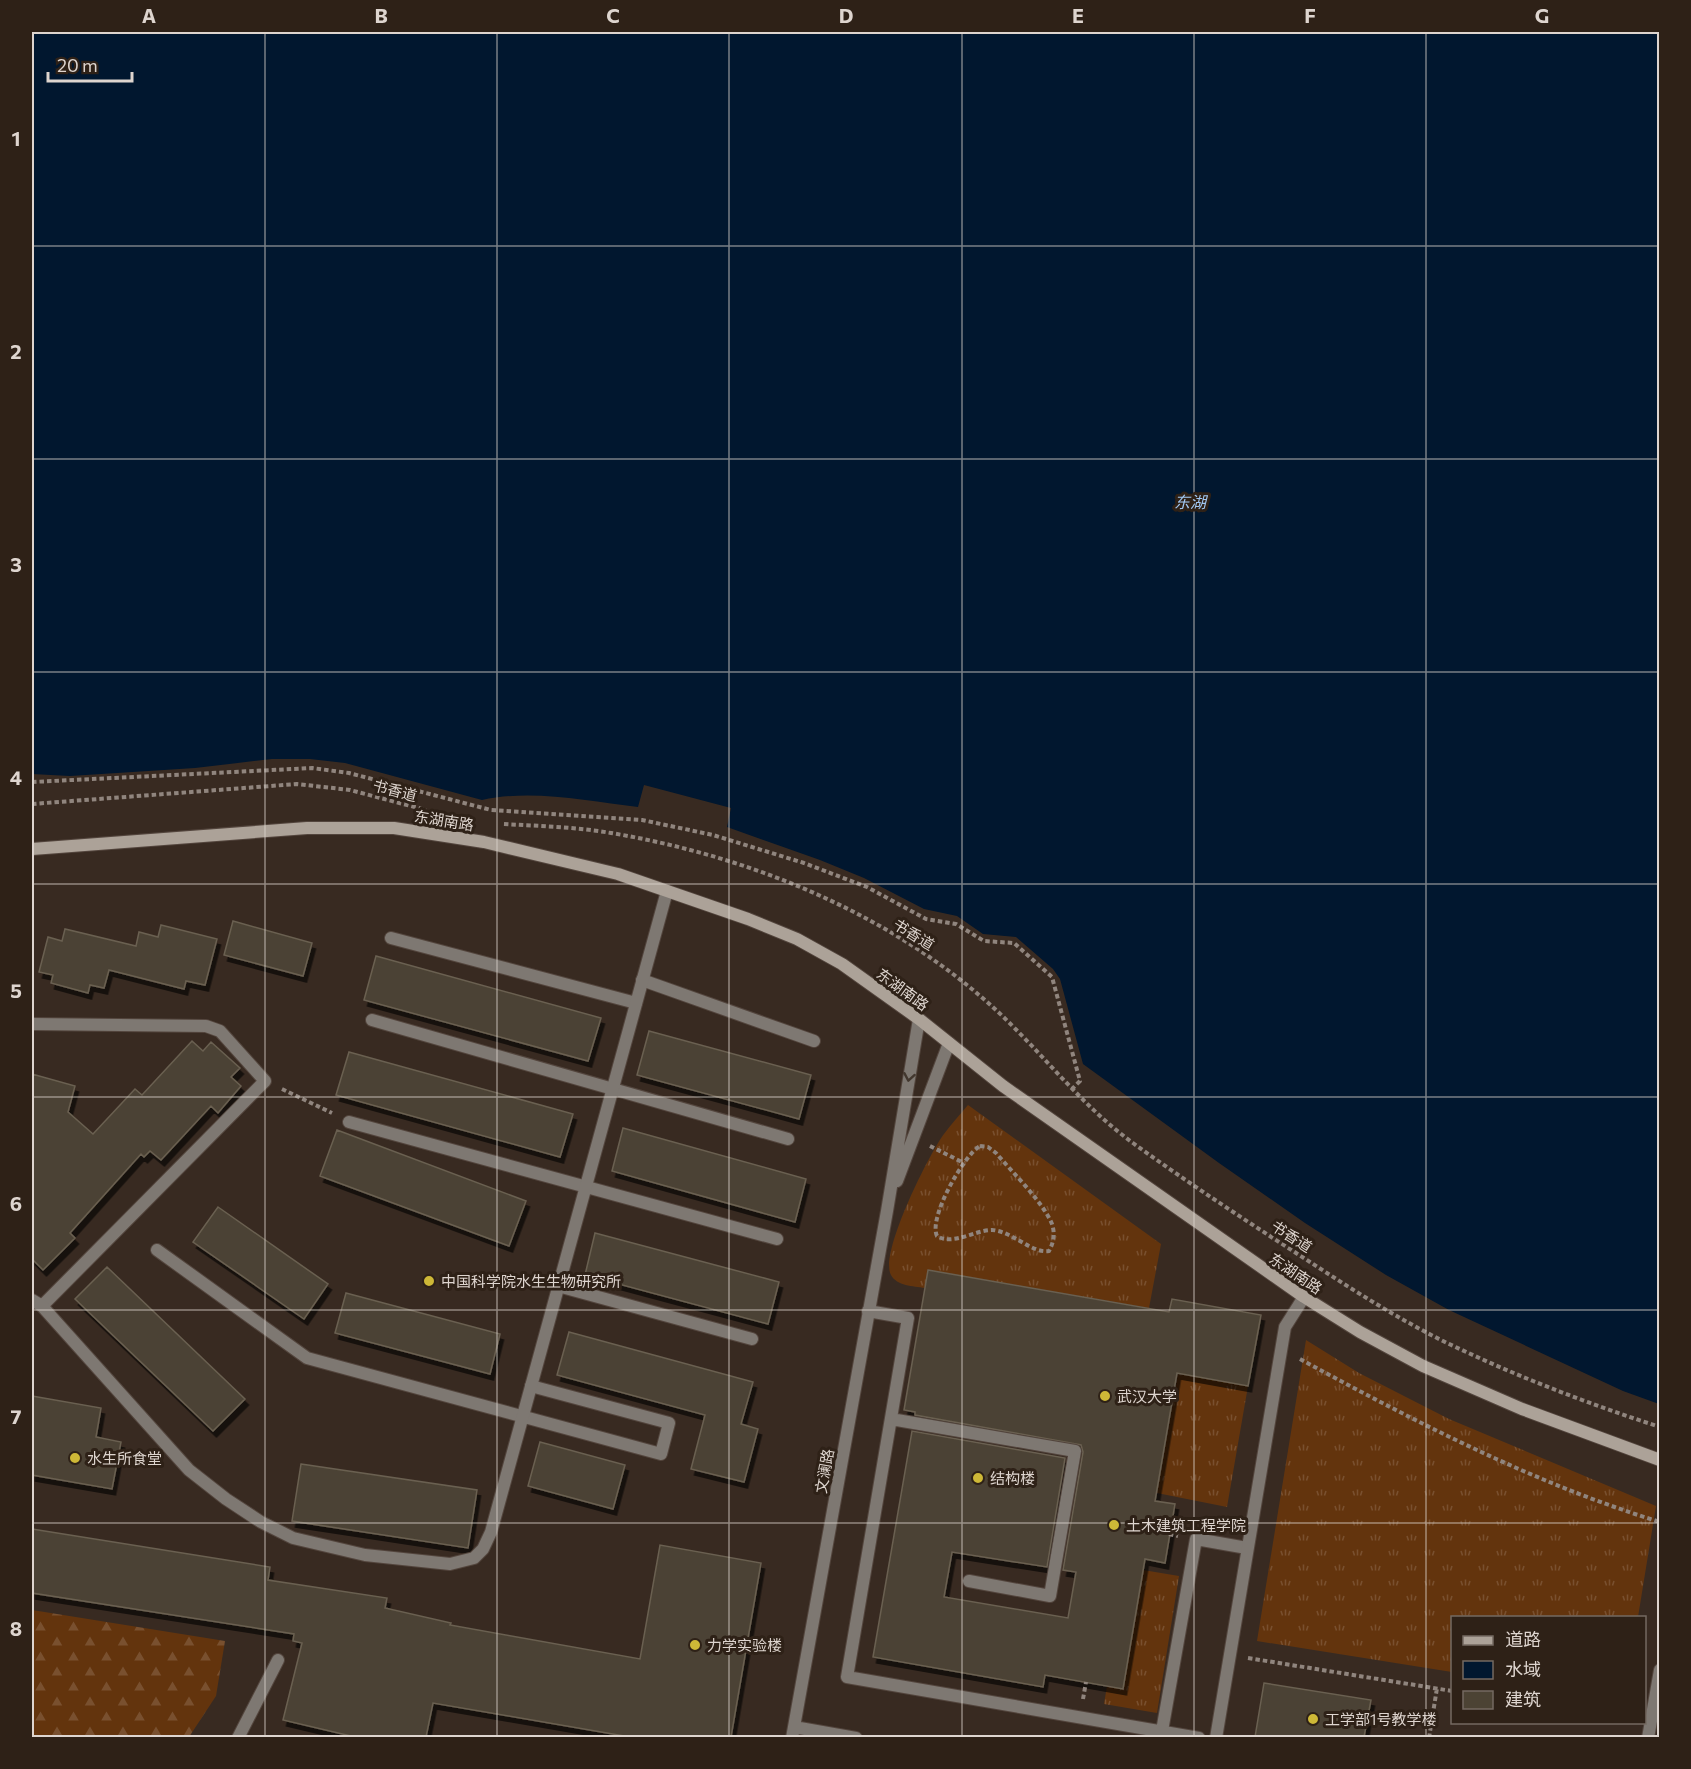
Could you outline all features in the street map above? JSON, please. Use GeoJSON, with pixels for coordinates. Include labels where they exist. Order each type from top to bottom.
{"type":"FeatureCollection","features":[{"type":"Feature","properties":{"kind":"street","name":"东湖南路"},"geometry":{"type":"LineString","coordinates":[[32,849],[238,832],[374,827],[439,834],[484,842],[618,874],[748,919],[797,939],[842,964],[919,1019],[1002,1086],[1304,1297],[1360,1332],[1423,1366],[1522,1409],[1659,1460]]}},
{"type":"Feature","properties":{"kind":"street"},"geometry":{"type":"LineString","coordinates":[[32,1024],[206,1026],[220,1031],[266,1081],[37,1303],[189,1470],[225,1499],[261,1522],[293,1538],[331,1547],[365,1554],[450,1564],[474,1558],[483,1549],[491,1533],[668,891]]}},
{"type":"Feature","properties":{"kind":"street"},"geometry":{"type":"LineString","coordinates":[[391,938],[636,1003]]}},
{"type":"Feature","properties":{"kind":"street"},"geometry":{"type":"LineString","coordinates":[[642,980],[814,1041]]}},
{"type":"Feature","properties":{"kind":"street","name":"文澜路"},"geometry":{"type":"LineString","coordinates":[[793,1732],[887,1211],[919,1019]]}},
{"type":"Feature","properties":{"kind":"street"},"geometry":{"type":"LineString","coordinates":[[372,1020],[788,1139]]}},
{"type":"Feature","properties":{"kind":"street","name":"文澜路"},"geometry":{"type":"LineString","coordinates":[[887,1211],[949,1043]]}},
{"type":"Feature","properties":{"kind":"street"},"geometry":{"type":"LineString","coordinates":[[350,1122],[777,1239]]}},
{"type":"Feature","properties":{"kind":"street"},"geometry":{"type":"LineString","coordinates":[[157,1250],[307,1358],[661,1454],[669,1424],[531,1386]]}},
{"type":"Feature","properties":{"kind":"street"},"geometry":{"type":"LineString","coordinates":[[558,1286],[752,1339]]}},
{"type":"Feature","properties":{"kind":"street"},"geometry":{"type":"LineString","coordinates":[[1216,1737],[1285,1327],[1304,1297]]}},
{"type":"Feature","properties":{"kind":"street"},"geometry":{"type":"LineString","coordinates":[[868,1311],[908,1318],[847,1677],[1134,1732],[1162,1731],[1200,1737]]}},
{"type":"Feature","properties":{"kind":"street"},"geometry":{"type":"LineString","coordinates":[[891,1419],[1075,1451],[1050,1596],[969,1581]]}},
{"type":"Feature","properties":{"kind":"street"},"geometry":{"type":"LineString","coordinates":[[1162,1731],[1196,1539],[1247,1548]]}},
{"type":"Feature","properties":{"kind":"street"},"geometry":{"type":"LineString","coordinates":[[238,1737],[278,1660]]}},
{"type":"Feature","properties":{"kind":"street"},"geometry":{"type":"LineString","coordinates":[[1648,1737],[1659,1670]]}},
{"type":"Feature","properties":{"kind":"street"},"geometry":{"type":"LineString","coordinates":[[793,1732],[856,1737]]}},
{"type":"Feature","properties":{"kind":"path","name":"书香道"},"geometry":{"type":"LineString","coordinates":[[32,804],[297,784],[350,790],[429,811]]}},
{"type":"Feature","properties":{"kind":"path","name":"书香道"},"geometry":{"type":"LineString","coordinates":[[502,824],[607,832],[696,852],[741,865],[821,896],[865,918],[925,955],[981,996],[1082,1099],[1131,1142],[1286,1247],[1385,1310],[1441,1340],[1578,1399],[1659,1427]]}},
{"type":"Feature","properties":{"kind":"path"},"geometry":{"type":"LineString","coordinates":[[266,1081],[350,1122]]}},
{"type":"Feature","properties":{"kind":"path"},"geometry":{"type":"LineString","coordinates":[[913,1138],[964,1163]]}},
{"type":"Feature","properties":{"kind":"path"},"geometry":{"type":"LineString","coordinates":[[980,1146],[988,1147],[996,1153],[1048,1216],[1054,1231],[1054,1241],[1049,1251],[1040,1251],[1009,1234],[989,1230],[946,1239],[937,1236],[934,1225],[937,1215],[964,1163],[980,1146]]}},
{"type":"Feature","properties":{"kind":"path"},"geometry":{"type":"LineString","coordinates":[[1281,1349],[1389,1407],[1534,1477],[1584,1497],[1659,1522]]}},
{"type":"Feature","properties":{"kind":"path"},"geometry":{"type":"LineString","coordinates":[[1230,1655],[1451,1691]]}},
{"type":"Feature","properties":{"kind":"path"},"geometry":{"type":"LineString","coordinates":[[1429,1737],[1437,1688]]}},
{"type":"Feature","properties":{"kind":"green space"},"geometry":{"type":"Polygon","coordinates":[[[968,1105],[1161,1244],[1149,1308],[928,1270],[925,1288],[906,1285],[894,1279],[889,1264],[892,1247],[907,1204],[937,1145],[968,1105]]]}},
{"type":"Feature","properties":{"kind":"green space"},"geometry":{"type":"Polygon","coordinates":[[[1306,1340],[1359,1373],[1449,1419],[1656,1506],[1638,1616],[1451,1616],[1451,1672],[1257,1641],[1306,1340]]]}},
{"type":"Feature","properties":{"kind":"green space"},"geometry":{"type":"Polygon","coordinates":[[[1178,1374],[1248,1386],[1227,1507],[1157,1493],[1178,1374]]]}},
{"type":"Feature","properties":{"kind":"green space"},"geometry":{"type":"Polygon","coordinates":[[[1143,1570],[1179,1576],[1157,1713],[1104,1704],[1107,1686],[1123,1688],[1143,1570]]]}},
{"type":"Feature","properties":{"kind":"green space"},"geometry":{"type":"Polygon","coordinates":[[[32,1610],[225,1641],[216,1696],[189,1737],[32,1737],[32,1610]]]}},
{"type":"Feature","properties":{"kind":"water","name":"东湖"},"geometry":{"type":"Polygon","coordinates":[[[32,32],[1659,32],[1659,1404],[1623,1391],[1449,1310],[1386,1275],[1305,1223],[1219,1163],[1083,1064],[1060,979],[1053,969],[1016,937],[983,934],[957,916],[924,909],[864,878],[727,827],[731,808],[644,785],[638,807],[540,796],[482,800],[345,763],[310,759],[272,759],[195,768],[70,776],[32,774],[32,32]]]}},
{"type":"Feature","properties":{"kind":"building"},"geometry":{"type":"Polygon","coordinates":[[[233,921],[312,943],[303,976],[224,955],[233,921]]]}},
{"type":"Feature","properties":{"kind":"building"},"geometry":{"type":"Polygon","coordinates":[[[161,925],[217,939],[205,985],[186,981],[184,989],[109,970],[104,988],[90,985],[88,993],[51,983],[53,975],[39,972],[48,937],[62,941],[65,929],[136,946],[139,932],[158,937],[161,925]]]}},
{"type":"Feature","properties":{"kind":"building"},"geometry":{"type":"Polygon","coordinates":[[[376,956],[601,1018],[588,1061],[364,1000],[376,956]]]}},
{"type":"Feature","properties":{"kind":"building"},"geometry":{"type":"Polygon","coordinates":[[[649,1031],[811,1075],[799,1119],[637,1075],[649,1031]]]}},
{"type":"Feature","properties":{"kind":"building"},"geometry":{"type":"Polygon","coordinates":[[[192,1041],[203,1051],[211,1042],[240,1068],[231,1077],[241,1086],[218,1113],[211,1106],[161,1160],[150,1151],[144,1157],[141,1154],[70,1233],[75,1238],[43,1270],[32,1259],[32,1074],[75,1086],[68,1112],[93,1134],[135,1089],[142,1095],[192,1041]]]}},
{"type":"Feature","properties":{"kind":"building"},"geometry":{"type":"Polygon","coordinates":[[[349,1052],[573,1114],[560,1157],[336,1095],[349,1052]]]}},
{"type":"Feature","properties":{"kind":"building"},"geometry":{"type":"Polygon","coordinates":[[[623,1128],[806,1179],[795,1222],[612,1171],[623,1128]]]}},
{"type":"Feature","properties":{"kind":"building"},"geometry":{"type":"Polygon","coordinates":[[[337,1130],[526,1201],[509,1246],[320,1176],[337,1130]]]}},
{"type":"Feature","properties":{"kind":"building"},"geometry":{"type":"Polygon","coordinates":[[[218,1207],[328,1284],[304,1319],[193,1242],[218,1207]]]}},
{"type":"Feature","properties":{"kind":"building"},"geometry":{"type":"Polygon","coordinates":[[[595,1233],[779,1282],[768,1324],[585,1275],[595,1233]]]}},
{"type":"Feature","properties":{"kind":"building"},"geometry":{"type":"Polygon","coordinates":[[[107,1267],[245,1399],[213,1431],[75,1299],[107,1267]]]}},
{"type":"Feature","properties":{"kind":"building","name":"结构楼"},"geometry":{"type":"Polygon","coordinates":[[[928,1270],[1169,1312],[1172,1299],[1261,1315],[1248,1386],[1177,1373],[1155,1501],[1175,1504],[1165,1563],[1145,1559],[1123,1689],[1045,1675],[1043,1687],[873,1657],[912,1431],[1065,1458],[1047,1567],[952,1552],[944,1597],[1068,1618],[1076,1572],[1063,1570],[1083,1452],[1081,1445],[915,1415],[915,1412],[904,1410],[928,1270]]]}},
{"type":"Feature","properties":{"kind":"building"},"geometry":{"type":"Polygon","coordinates":[[[346,1293],[500,1334],[490,1374],[335,1333],[346,1293]]]}},
{"type":"Feature","properties":{"kind":"building"},"geometry":{"type":"Polygon","coordinates":[[[569,1332],[753,1382],[741,1424],[758,1429],[744,1482],[691,1469],[705,1415],[557,1375],[569,1332]]]}},
{"type":"Feature","properties":{"kind":"building","name":"水生所食堂"},"geometry":{"type":"Polygon","coordinates":[[[32,1396],[101,1408],[96,1437],[121,1442],[112,1489],[32,1475],[32,1396]]]}},
{"type":"Feature","properties":{"kind":"building"},"geometry":{"type":"Polygon","coordinates":[[[540,1442],[625,1465],[613,1509],[528,1486],[540,1442]]]}},
{"type":"Feature","properties":{"kind":"building"},"geometry":{"type":"Polygon","coordinates":[[[301,1464],[477,1490],[468,1548],[292,1521],[301,1464]]]}},
{"type":"Feature","properties":{"kind":"building"},"geometry":{"type":"Polygon","coordinates":[[[32,1529],[270,1567],[268,1580],[387,1598],[385,1608],[451,1623],[450,1625],[640,1659],[660,1545],[761,1563],[731,1737],[630,1737],[433,1703],[426,1737],[355,1737],[283,1720],[302,1643],[293,1641],[294,1634],[32,1593],[32,1529]]]}},
{"type":"Feature","properties":{"kind":"building","name":"工学部1号教学楼"},"geometry":{"type":"Polygon","coordinates":[[[1264,1683],[1371,1700],[1364,1737],[1255,1737],[1264,1683]]]}},
{"type":"Feature","properties":{"kind":"place","name":"中国科学院水生生物研究所"},"geometry":{"type":"Point","coordinates":[429,1281]}},
{"type":"Feature","properties":{"kind":"place","name":"武汉大学"},"geometry":{"type":"Point","coordinates":[1105,1396]}},
{"type":"Feature","properties":{"kind":"place","name":"水生所食堂"},"geometry":{"type":"Point","coordinates":[75,1458]}},
{"type":"Feature","properties":{"kind":"place","name":"结构楼"},"geometry":{"type":"Point","coordinates":[978,1478]}},
{"type":"Feature","properties":{"kind":"place","name":"土木建筑工程学院"},"geometry":{"type":"Point","coordinates":[1114,1525]}},
{"type":"Feature","properties":{"kind":"place","name":"力学实验楼"},"geometry":{"type":"Point","coordinates":[695,1645]}},
{"type":"Feature","properties":{"kind":"place","name":"工学部1号教学楼"},"geometry":{"type":"Point","coordinates":[1313,1719]}}]}
